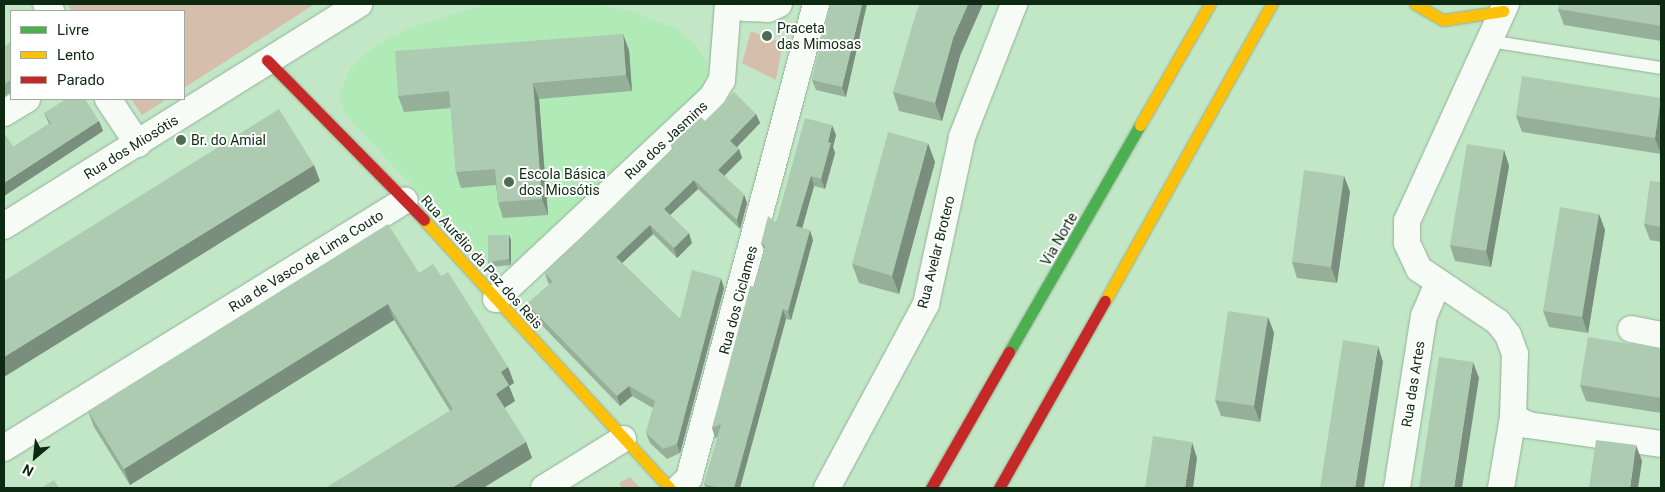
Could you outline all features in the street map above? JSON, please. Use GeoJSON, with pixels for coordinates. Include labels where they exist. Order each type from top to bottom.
{"type":"FeatureCollection","features":[{"type":"Feature","properties":{"kind":"main road","name":"Via Norte"},"geometry":{"type":"LineString","coordinates":[[931,488],[1210,4]]}},
{"type":"Feature","properties":{"kind":"main road"},"geometry":{"type":"LineString","coordinates":[[999,488],[1272,4]]}},
{"type":"Feature","properties":{"kind":"main road"},"geometry":{"type":"LineString","coordinates":[[1245,53],[1283,4]]}},
{"type":"Feature","properties":{"kind":"main road"},"geometry":{"type":"LineString","coordinates":[[1415,4],[1443,20],[1505,7]]}},
{"type":"Feature","properties":{"kind":"main road","name":"Rua Aurélio da Paz dos Reis"},"geometry":{"type":"LineString","coordinates":[[267,60],[405,200],[670,488]]}},
{"type":"Feature","properties":{"kind":"street","name":"Rua dos Miosótis"},"geometry":{"type":"LineString","coordinates":[[4,226],[138,144],[267,60],[359,4]]}},
{"type":"Feature","properties":{"kind":"street","name":"Rua dos Jasmins"},"geometry":{"type":"LineString","coordinates":[[496,300],[712,97],[722,80],[728,4]]}},
{"type":"Feature","properties":{"kind":"street"},"geometry":{"type":"LineString","coordinates":[[734,4],[744,8],[768,9],[778,4]]}},
{"type":"Feature","properties":{"kind":"street","name":"Rua dos Ciclames"},"geometry":{"type":"LineString","coordinates":[[679,488],[689,478],[790,109],[816,4]]}},
{"type":"Feature","properties":{"kind":"street","name":"Rua Avelar Brotero"},"geometry":{"type":"LineString","coordinates":[[828,488],[926,304],[962,137],[1014,4]]}},
{"type":"Feature","properties":{"kind":"street"},"geometry":{"type":"LineString","coordinates":[[1502,488],[1513,417],[1515,354],[1508,335],[1498,322],[1419,269],[1407,243],[1407,221],[1505,7]]}},
{"type":"Feature","properties":{"kind":"street"},"geometry":{"type":"LineString","coordinates":[[4,113],[25,100]]}},
{"type":"Feature","properties":{"kind":"street"},"geometry":{"type":"LineString","coordinates":[[109,100],[138,144]]}},
{"type":"Feature","properties":{"kind":"street","name":"Rua de Vasco de Lima Couto"},"geometry":{"type":"LineString","coordinates":[[4,448],[405,200]]}},
{"type":"Feature","properties":{"kind":"street","name":"Rua das Artes"},"geometry":{"type":"LineString","coordinates":[[1397,488],[1424,316],[1438,283]]}},
{"type":"Feature","properties":{"kind":"street"},"geometry":{"type":"LineString","coordinates":[[1632,330],[1661,335]]}},
{"type":"Feature","properties":{"kind":"street"},"geometry":{"type":"LineString","coordinates":[[1513,417],[1528,424],[1661,444]]}},
{"type":"Feature","properties":{"kind":"street"},"geometry":{"type":"LineString","coordinates":[[544,488],[623,439]]}},
{"type":"Feature","properties":{"kind":"lane"},"geometry":{"type":"LineString","coordinates":[[1489,42],[1661,68]]}},
{"type":"Feature","properties":{"kind":"shaded area"},"geometry":{"type":"Polygon","coordinates":[[[67,4],[315,4],[185,87],[185,10],[71,10],[67,4]]]}},
{"type":"Feature","properties":{"kind":"shaded area","name":"Escola Básica dos Miosótis"},"geometry":{"type":"Polygon","coordinates":[[[485,4],[595,4],[630,11],[677,29],[696,46],[707,63],[707,76],[700,93],[511,268],[488,267],[345,114],[339,94],[351,67],[376,45],[410,28],[485,4]]]}},
{"type":"Feature","properties":{"kind":"shaded area"},"geometry":{"type":"Polygon","coordinates":[[[751,31],[783,43],[776,80],[742,63],[751,31]]]}},
{"type":"Feature","properties":{"kind":"shaded area"},"geometry":{"type":"Polygon","coordinates":[[[132,100],[165,100],[142,115],[132,100]]]}},
{"type":"Feature","properties":{"kind":"shaded area"},"geometry":{"type":"Polygon","coordinates":[[[630,477],[640,488],[622,488],[619,483],[630,477]]]}},
{"type":"Feature","properties":{"kind":"building"},"geometry":{"type":"Polygon","coordinates":[[[831,4],[862,4],[842,87],[812,80],[831,4]]]}},
{"type":"Feature","properties":{"kind":"building"},"geometry":{"type":"Polygon","coordinates":[[[920,4],[968,4],[953,38],[935,103],[893,92],[920,4]]]}},
{"type":"Feature","properties":{"kind":"building"},"geometry":{"type":"Polygon","coordinates":[[[1559,4],[1661,4],[1661,26],[1558,9],[1559,4]]]}},
{"type":"Feature","properties":{"kind":"building"},"geometry":{"type":"Polygon","coordinates":[[[623,34],[626,75],[533,83],[542,199],[498,202],[495,169],[456,172],[449,91],[398,96],[395,51],[623,34]]]}},
{"type":"Feature","properties":{"kind":"building"},"geometry":{"type":"Polygon","coordinates":[[[10,43],[10,81],[4,84],[4,47],[10,43]]]}},
{"type":"Feature","properties":{"kind":"building"},"geometry":{"type":"Polygon","coordinates":[[[1522,76],[1661,98],[1655,138],[1516,116],[1522,76]]]}},
{"type":"Feature","properties":{"kind":"building"},"geometry":{"type":"Polygon","coordinates":[[[734,92],[756,114],[730,141],[739,149],[718,170],[744,194],[737,220],[694,180],[664,209],[689,233],[674,248],[650,225],[616,257],[680,319],[692,270],[721,278],[677,444],[663,449],[646,433],[655,401],[629,386],[617,396],[527,304],[553,282],[545,273],[673,148],[671,145],[700,116],[705,121],[734,92]]]}},
{"type":"Feature","properties":{"kind":"building"},"geometry":{"type":"Polygon","coordinates":[[[64,100],[86,100],[99,121],[4,183],[4,133],[13,147],[51,123],[44,113],[64,100]]]}},
{"type":"Feature","properties":{"kind":"building"},"geometry":{"type":"Polygon","coordinates":[[[279,109],[314,165],[4,357],[4,281],[279,109]]]}},
{"type":"Feature","properties":{"kind":"building"},"geometry":{"type":"Polygon","coordinates":[[[805,118],[832,125],[828,142],[831,143],[821,179],[811,176],[796,226],[810,230],[788,311],[783,309],[734,488],[719,488],[704,484],[721,424],[712,428],[750,286],[754,287],[765,246],[761,243],[768,216],[776,223],[805,118]]]}},
{"type":"Feature","properties":{"kind":"building"},"geometry":{"type":"Polygon","coordinates":[[[888,132],[928,143],[892,276],[852,264],[888,132]]]}},
{"type":"Feature","properties":{"kind":"building"},"geometry":{"type":"Polygon","coordinates":[[[1467,144],[1504,150],[1486,251],[1450,245],[1467,144]]]}},
{"type":"Feature","properties":{"kind":"building"},"geometry":{"type":"Polygon","coordinates":[[[1304,170],[1344,176],[1331,267],[1292,262],[1304,170]]]}},
{"type":"Feature","properties":{"kind":"building"},"geometry":{"type":"Polygon","coordinates":[[[1650,181],[1661,182],[1661,227],[1644,224],[1650,181]]]}},
{"type":"Feature","properties":{"kind":"building"},"geometry":{"type":"Polygon","coordinates":[[[1560,207],[1599,214],[1582,317],[1543,311],[1560,207]]]}},
{"type":"Feature","properties":{"kind":"building"},"geometry":{"type":"Polygon","coordinates":[[[388,224],[419,273],[433,264],[441,276],[448,272],[508,367],[501,372],[509,385],[496,394],[526,442],[452,488],[326,488],[453,409],[388,304],[124,469],[88,411],[388,224]]]}},
{"type":"Feature","properties":{"kind":"building"},"geometry":{"type":"Polygon","coordinates":[[[488,235],[509,235],[509,259],[488,262],[488,235]]]}},
{"type":"Feature","properties":{"kind":"building"},"geometry":{"type":"Polygon","coordinates":[[[1228,311],[1268,317],[1254,406],[1215,400],[1228,311]]]}},
{"type":"Feature","properties":{"kind":"building"},"geometry":{"type":"Polygon","coordinates":[[[1588,337],[1661,349],[1661,398],[1580,385],[1588,337]]]}},
{"type":"Feature","properties":{"kind":"building"},"geometry":{"type":"Polygon","coordinates":[[[1343,340],[1378,346],[1355,488],[1320,488],[1343,340]]]}},
{"type":"Feature","properties":{"kind":"building"},"geometry":{"type":"Polygon","coordinates":[[[1439,357],[1473,362],[1454,488],[1419,488],[1439,357]]]}},
{"type":"Feature","properties":{"kind":"building"},"geometry":{"type":"Polygon","coordinates":[[[1153,436],[1192,442],[1185,488],[1145,488],[1153,436]]]}},
{"type":"Feature","properties":{"kind":"building"},"geometry":{"type":"Polygon","coordinates":[[[1596,440],[1636,445],[1630,488],[1589,488],[1596,440]]]}},
{"type":"Feature","properties":{"kind":"building"},"geometry":{"type":"Polygon","coordinates":[[[54,480],[59,488],[41,488],[54,480]]]}},
{"type":"Feature","properties":{"kind":"traffic: fast"},"geometry":{"type":"LineString","coordinates":[[1009,352],[1140,125]]}},
{"type":"Feature","properties":{"kind":"traffic: slow"},"geometry":{"type":"LineString","coordinates":[[1140,125],[1210,4]]}},
{"type":"Feature","properties":{"kind":"traffic: slow"},"geometry":{"type":"LineString","coordinates":[[1105,301],[1272,4]]}},
{"type":"Feature","properties":{"kind":"traffic: slow"},"geometry":{"type":"LineString","coordinates":[[1415,4],[1443,20],[1503,11]]}},
{"type":"Feature","properties":{"kind":"traffic: slow"},"geometry":{"type":"LineString","coordinates":[[424,220],[670,488]]}},
{"type":"Feature","properties":{"kind":"traffic: jam"},"geometry":{"type":"LineString","coordinates":[[267,60],[424,220]]}},
{"type":"Feature","properties":{"kind":"traffic: jam"},"geometry":{"type":"LineString","coordinates":[[999,488],[1105,301]]}},
{"type":"Feature","properties":{"kind":"traffic: jam"},"geometry":{"type":"LineString","coordinates":[[931,488],[1009,352]]}},
{"type":"Feature","properties":{"kind":"place","name":"Praceta das Mimosas"},"geometry":{"type":"Point","coordinates":[767,36]}},
{"type":"Feature","properties":{"kind":"place","name":"Br. do Amial"},"geometry":{"type":"Point","coordinates":[181,140]}},
{"type":"Feature","properties":{"kind":"place","name":"Escola Básica dos Miosótis"},"geometry":{"type":"Point","coordinates":[509,182]}}]}
